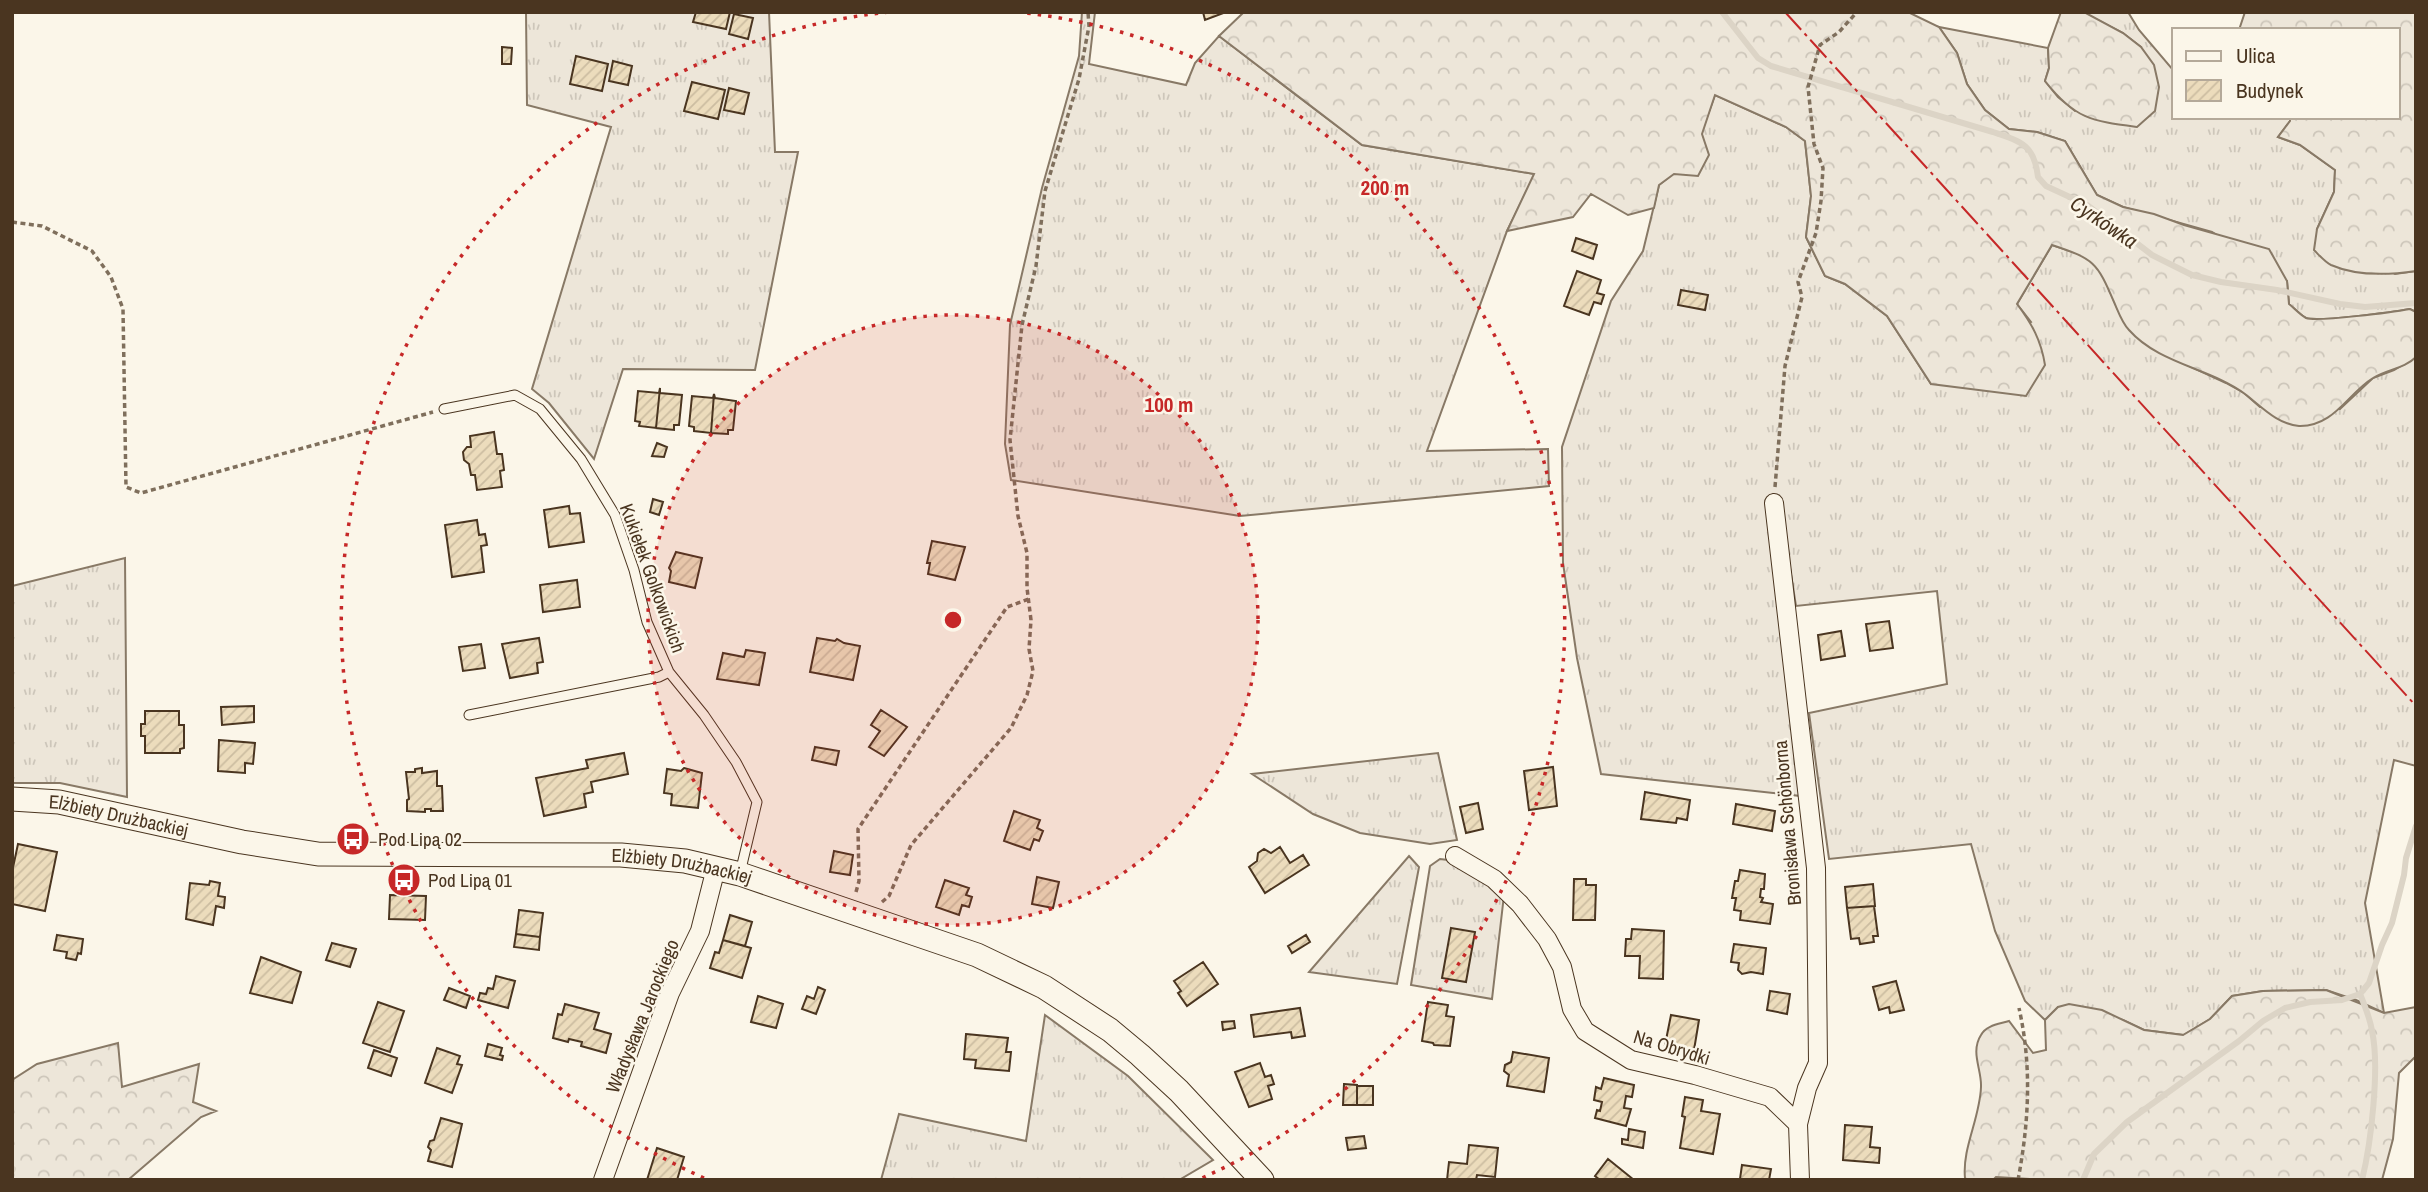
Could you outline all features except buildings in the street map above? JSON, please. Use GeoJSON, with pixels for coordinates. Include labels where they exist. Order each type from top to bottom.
{"type":"FeatureCollection","features":[{"type":"Feature","properties":{"kind":"street","name":"Bronisława Schönborna"},"geometry":{"type":"LineString","coordinates":[[1774,503],[1816,868],[1818,1063],[1807,1088],[1798,1124],[1800,1180]]}},
{"type":"Feature","properties":{"kind":"street","name":"Elżbiety Drużbackiej"},"geometry":{"type":"LineString","coordinates":[[12,799],[60,802],[242,842],[318,853],[621,855],[676,860],[740,874],[859,913],[1002,966],[1044,987],[1110,1030],[1179,1091],[1262,1180]]}},
{"type":"Feature","properties":{"kind":"street","name":"Na Obrydki"},"geometry":{"type":"LineString","coordinates":[[1455,856],[1494,879],[1520,904],[1547,939],[1562,967],[1572,1009],[1585,1031],[1631,1060],[1770,1097],[1798,1124]]}},
{"type":"Feature","properties":{"kind":"street","name":"Władysława Jarockiego"},"geometry":{"type":"LineString","coordinates":[[603,1180],[670,993],[700,931],[716,868]]}},
{"type":"Feature","properties":{"kind":"lane","name":"Kukiełek Golkowickich"},"geometry":{"type":"LineString","coordinates":[[444,409],[515,395],[540,409],[581,459],[615,515],[634,570],[647,622],[669,672],[704,715],[736,762],[757,802],[740,874]]}},
{"type":"Feature","properties":{"kind":"lane","name":"Kukiełek Golkowickich"},"geometry":{"type":"LineString","coordinates":[[469,715],[659,677],[669,672]]}},
{"type":"Feature","properties":{"kind":"path"},"geometry":{"type":"LineString","coordinates":[[1029,599],[1006,607],[858,830],[859,913],[889,896],[911,845],[1011,728],[1027,695],[1033,671],[1029,649],[1031,620],[1027,553],[1018,516],[1010,440],[1022,325],[1036,266],[1045,191],[1079,79],[1089,26],[1088,12]]}},
{"type":"Feature","properties":{"kind":"path"},"geometry":{"type":"LineString","coordinates":[[1774,503],[1785,366],[1802,297],[1798,282],[1816,233],[1821,201],[1823,168],[1814,144],[1808,87],[1820,45],[1839,32],[1857,12]]}},
{"type":"Feature","properties":{"kind":"path"},"geometry":{"type":"LineString","coordinates":[[12,222],[42,226],[92,251],[111,276],[123,309],[126,486],[133,490],[141,493],[444,409]]}},
{"type":"Feature","properties":{"kind":"path"},"geometry":{"type":"LineString","coordinates":[[2018,1180],[2029,1106],[2025,1035],[2019,1008]]}},
{"type":"Feature","properties":{"kind":"green space"},"geometry":{"type":"Polygon","coordinates":[[[526,12],[769,12],[775,152],[798,152],[755,370],[623,369],[594,459],[549,403],[532,389],[611,127],[527,105],[526,12]]]}},
{"type":"Feature","properties":{"kind":"green space"},"geometry":{"type":"Polygon","coordinates":[[[1082,12],[1095,12],[1089,64],[1186,85],[1195,63],[1219,36],[1362,145],[1535,174],[1507,231],[1427,451],[1548,449],[1549,486],[1240,516],[1011,480],[1005,444],[1010,325],[1042,188],[1079,56],[1082,12]]]}},
{"type":"Feature","properties":{"kind":"green space"},"geometry":{"type":"Polygon","coordinates":[[[1244,12],[1908,12],[1939,27],[1957,53],[1967,84],[1985,110],[2009,129],[2037,132],[2065,141],[2097,195],[2123,207],[2269,249],[2287,281],[2289,304],[2306,318],[2340,318],[2410,309],[2416,312],[2416,357],[2364,384],[2340,408],[2322,421],[2311,425],[2291,425],[2270,414],[2231,385],[2155,351],[2141,341],[2124,324],[2098,270],[2077,254],[2052,245],[2017,304],[2035,333],[2045,365],[2026,396],[1931,384],[1887,316],[1845,284],[1825,276],[1806,237],[1811,196],[1805,141],[1786,127],[1715,95],[1702,134],[1709,155],[1698,176],[1674,174],[1659,185],[1654,208],[1628,215],[1591,194],[1573,217],[1507,231],[1534,174],[1362,145],[1219,36],[1244,12]]]}},
{"type":"Feature","properties":{"kind":"green space"},"geometry":{"type":"Polygon","coordinates":[[[2061,12],[2084,12],[2123,33],[2141,47],[2154,65],[2159,87],[2155,111],[2137,127],[2107,123],[2075,111],[2045,81],[2049,68],[2048,48],[2061,12]]]}},
{"type":"Feature","properties":{"kind":"green space"},"geometry":{"type":"Polygon","coordinates":[[[2082,12],[2128,12],[2139,30],[2172,69],[2172,119],[2290,119],[2278,137],[2300,145],[2335,170],[2334,192],[2317,229],[2395,274],[2416,271],[2416,312],[2410,309],[2340,318],[2306,318],[2289,304],[2287,281],[2212,232],[2123,207],[2097,195],[2065,141],[2037,132],[2009,129],[1985,110],[1967,84],[1957,53],[1939,27],[2048,48],[2049,68],[2045,81],[2058,97],[2075,111],[2141,47],[2123,33],[2082,12]]]}},
{"type":"Feature","properties":{"kind":"green space"},"geometry":{"type":"Polygon","coordinates":[[[2245,12],[2416,12],[2416,271],[2362,273],[2341,269],[2322,258],[2314,250],[2317,229],[2334,192],[2335,170],[2300,145],[2278,137],[2290,119],[2400,119],[2400,28],[2240,28],[2245,12]]]}},
{"type":"Feature","properties":{"kind":"green space"},"geometry":{"type":"Polygon","coordinates":[[[1715,95],[1786,127],[1805,141],[1811,196],[1806,237],[1825,276],[1845,284],[1887,316],[1931,384],[2031,322],[2017,304],[2052,245],[2085,256],[2101,271],[2118,310],[2163,354],[2226,383],[2244,393],[2260,407],[2340,409],[2373,378],[2416,357],[2416,766],[2394,760],[2365,903],[2384,1013],[2326,990],[2263,991],[2232,996],[2210,1019],[2184,1035],[2144,1030],[2123,1020],[2058,1007],[2045,1020],[2025,1001],[1995,931],[1971,844],[1829,859],[1809,713],[1947,684],[1937,591],[1796,606],[1779,499],[1801,796],[1601,774],[1577,658],[1563,563],[1562,447],[1611,301],[1643,251],[1659,185],[1679,167],[1694,145],[1715,95]]]}},
{"type":"Feature","properties":{"kind":"green space"},"geometry":{"type":"Polygon","coordinates":[[[125,558],[127,797],[60,783],[12,783],[12,586],[125,558]]]}},
{"type":"Feature","properties":{"kind":"green space"},"geometry":{"type":"Polygon","coordinates":[[[1438,753],[1457,840],[1430,844],[1360,833],[1313,814],[1252,774],[1438,753]]]}},
{"type":"Feature","properties":{"kind":"green space"},"geometry":{"type":"Polygon","coordinates":[[[1409,856],[1419,867],[1397,984],[1309,972],[1409,856]]]}},
{"type":"Feature","properties":{"kind":"green space"},"geometry":{"type":"Polygon","coordinates":[[[1440,859],[1456,861],[1504,895],[1492,999],[1411,985],[1430,866],[1440,859]]]}},
{"type":"Feature","properties":{"kind":"green space"},"geometry":{"type":"Polygon","coordinates":[[[2326,990],[2384,1013],[2416,1007],[2416,1056],[2399,1073],[2393,1139],[2382,1180],[1965,1178],[1966,1155],[1980,1099],[1981,1081],[1976,1054],[1978,1041],[1990,1027],[2009,1021],[2033,1053],[2046,1050],[2045,1020],[2058,1007],[2069,1004],[2102,1010],[2144,1030],[2183,1035],[2210,1019],[2232,996],[2263,991],[2326,990]]]}},
{"type":"Feature","properties":{"kind":"green space"},"geometry":{"type":"Polygon","coordinates":[[[1045,1015],[1128,1076],[1213,1160],[1179,1180],[881,1180],[899,1114],[1026,1141],[1045,1015]]]}},
{"type":"Feature","properties":{"kind":"green space"},"geometry":{"type":"Polygon","coordinates":[[[118,1043],[122,1087],[199,1064],[193,1102],[216,1111],[201,1117],[128,1180],[12,1180],[12,1080],[37,1064],[118,1043]]]}},
{"type":"Feature","properties":{"kind":"waterway","name":"Cyrkówka"},"geometry":{"type":"LineString","coordinates":[[1722,12],[1758,58],[1771,66],[2019,142],[2030,151],[2038,177],[2046,186],[2087,205],[2152,255],[2192,275],[2340,304],[2365,307],[2416,303]]}},
{"type":"Feature","properties":{"kind":"waterway"},"geometry":{"type":"LineString","coordinates":[[2083,1180],[2094,1154],[2127,1122],[2263,1021],[2285,1008],[2310,1002],[2342,1000],[2360,994],[2369,983],[2392,923],[2416,826]]}},
{"type":"Feature","properties":{"kind":"waterway"},"geometry":{"type":"LineString","coordinates":[[2360,994],[2371,1026],[2375,1064],[2371,1127],[2362,1180]]}},
{"type":"Feature","properties":{"kind":"power"},"geometry":{"type":"LineString","coordinates":[[1785,12],[2416,706]]}},
{"type":"Feature","properties":{"kind":"place","name":"Pod Lipą 02"},"geometry":{"type":"Point","coordinates":[353,839]}},
{"type":"Feature","properties":{"kind":"place","name":"Pod Lipą 01"},"geometry":{"type":"Point","coordinates":[404,880]}}]}
